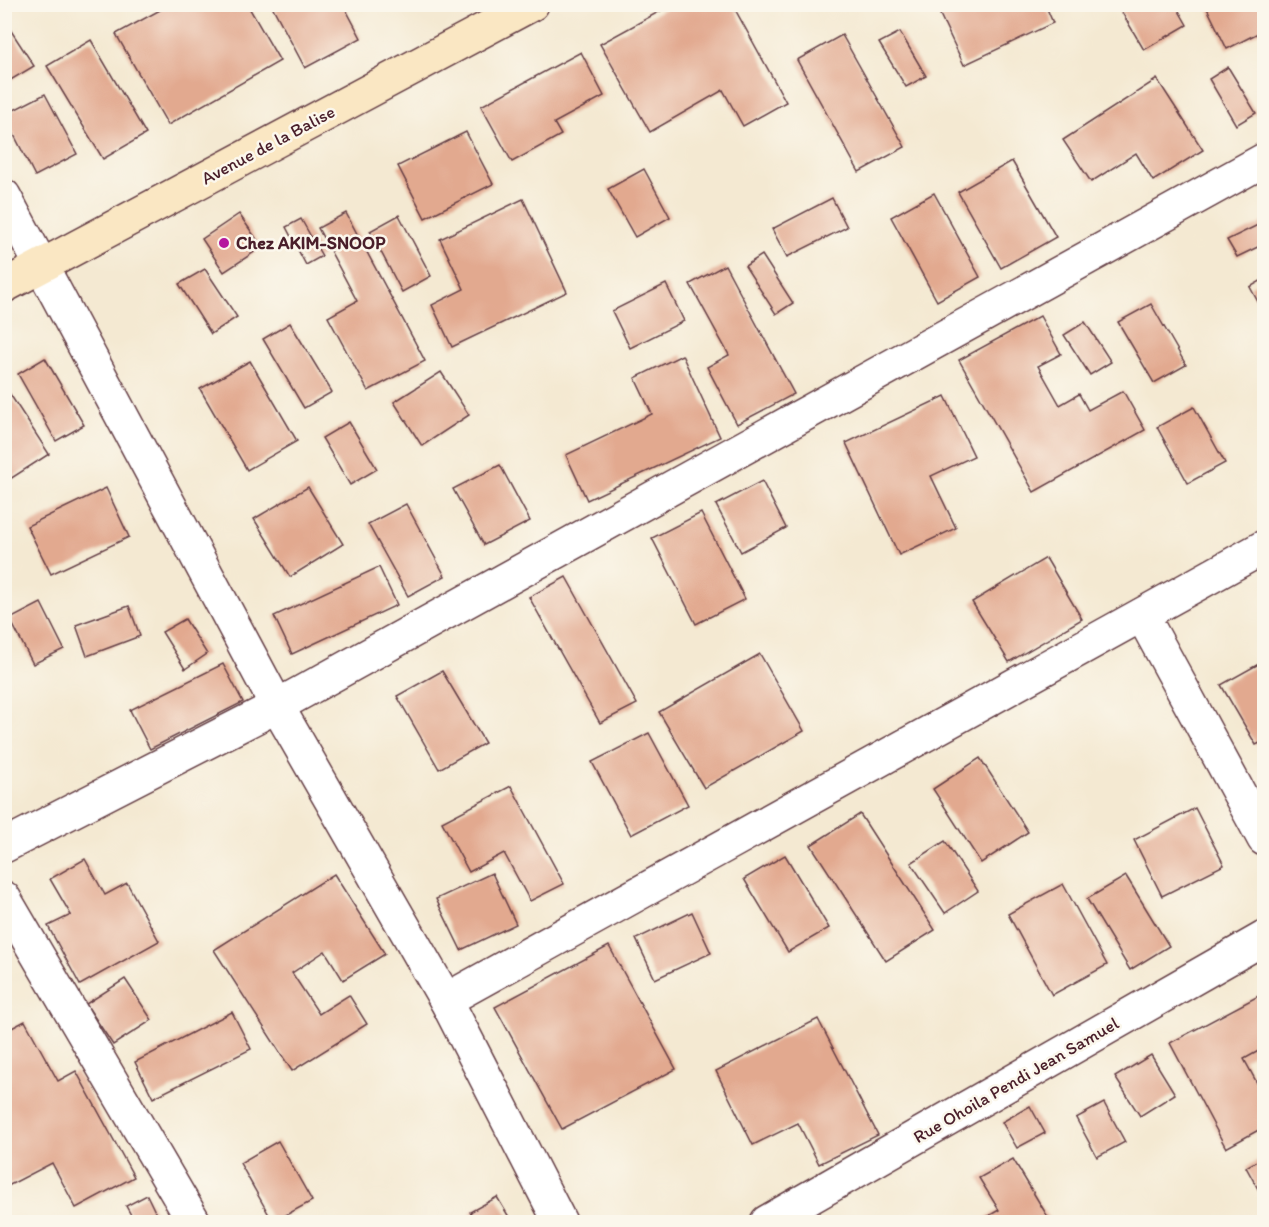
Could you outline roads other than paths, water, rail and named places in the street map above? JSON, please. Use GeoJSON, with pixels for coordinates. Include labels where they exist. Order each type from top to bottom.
{"type":"FeatureCollection","features":[{"type":"Feature","properties":{"kind":"street","name":"Avenue de la Balise"},"geometry":{"type":"LineString","coordinates":[[4,286],[532,4]]}},
{"type":"Feature","properties":{"kind":"street"},"geometry":{"type":"LineString","coordinates":[[4,846],[277,706],[1264,160]]}},
{"type":"Feature","properties":{"kind":"street"},"geometry":{"type":"LineString","coordinates":[[4,196],[277,706],[446,1000],[560,1222]]}},
{"type":"Feature","properties":{"kind":"street"},"geometry":{"type":"LineString","coordinates":[[446,1000],[1264,547]]}},
{"type":"Feature","properties":{"kind":"street"},"geometry":{"type":"LineString","coordinates":[[1142,615],[1264,839]]}},
{"type":"Feature","properties":{"kind":"street"},"geometry":{"type":"LineString","coordinates":[[4,898],[194,1222]]}},
{"type":"Feature","properties":{"kind":"street","name":"Rue Ohoila Pendi Jean Samuel"},"geometry":{"type":"LineString","coordinates":[[767,1222],[1264,938]]}},
{"type":"Feature","properties":{"kind":"place","name":"Chez AKIM-SNOOP"},"geometry":{"type":"Point","coordinates":[224,243]}}]}
